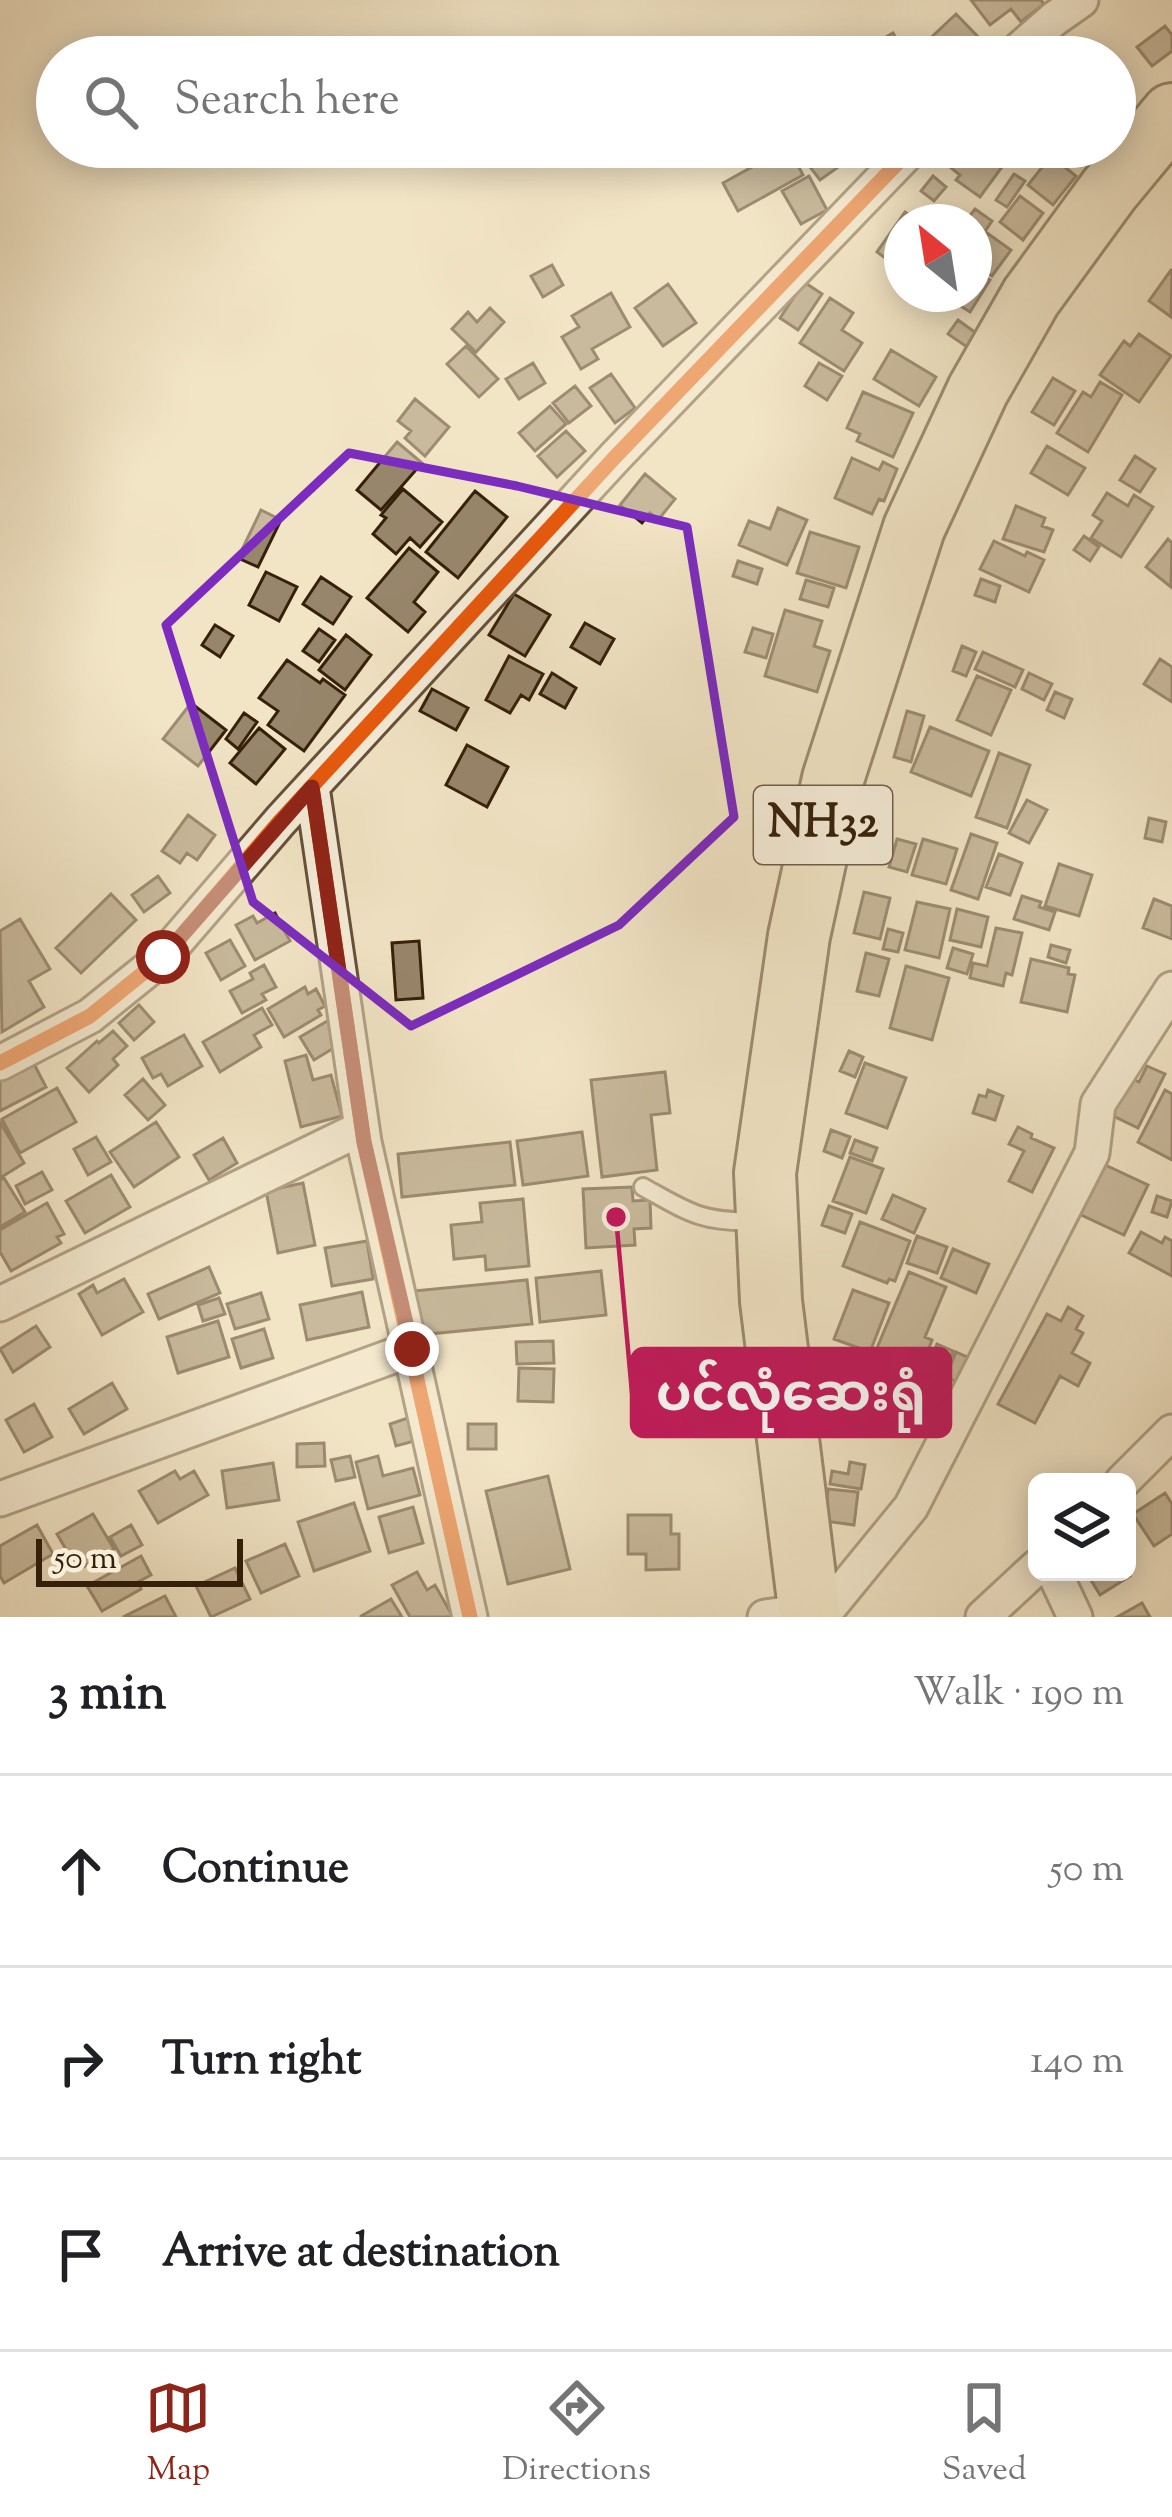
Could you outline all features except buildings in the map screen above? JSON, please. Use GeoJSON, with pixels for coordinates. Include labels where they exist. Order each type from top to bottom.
{"type":"FeatureCollection","features":[{"type":"Feature","properties":{"kind":"highway","name":"NH32"},"geometry":{"type":"LineString","coordinates":[[1136,157],[1172,114]]}},
{"type":"Feature","properties":{"kind":"highway","name":"NH32"},"geometry":{"type":"LineString","coordinates":[[801,1616],[771,1301],[765,1173],[799,936],[833,779],[914,528],[978,390],[1031,297],[1127,168]]}},
{"type":"Feature","properties":{"kind":"street"},"geometry":{"type":"LineString","coordinates":[[1035,36],[1081,0]]}},
{"type":"Feature","properties":{"kind":"street"},"geometry":{"type":"LineString","coordinates":[[0,1063],[90,1016],[163,957],[616,456],[893,168]]}},
{"type":"Feature","properties":{"kind":"street"},"geometry":{"type":"LineString","coordinates":[[312,787],[362,1128],[470,1617]]}},
{"type":"Feature","properties":{"kind":"street"},"geometry":{"type":"LineString","coordinates":[[801,1616],[911,1507],[1092,1153],[1098,1105],[1172,989]]}},
{"type":"Feature","properties":{"kind":"street"},"geometry":{"type":"LineString","coordinates":[[0,1304],[362,1128]]}},
{"type":"Feature","properties":{"kind":"street"},"geometry":{"type":"LineString","coordinates":[[0,1499],[412,1349]]}},
{"type":"Feature","properties":{"kind":"street"},"geometry":{"type":"LineString","coordinates":[[1131,1473],[1172,1432]]}},
{"type":"Feature","properties":{"kind":"street"},"geometry":{"type":"LineString","coordinates":[[983,1617],[1028,1575]]}},
{"type":"Feature","properties":{"kind":"street"},"geometry":{"type":"LineString","coordinates":[[1058,1581],[1075,1617]]}},
{"type":"Feature","properties":{"kind":"lane"},"geometry":{"type":"LineString","coordinates":[[643,1186],[684,1211],[719,1222],[767,1220]]}},
{"type":"Feature","properties":{"kind":"highlighted area"},"geometry":{"type":"Polygon","coordinates":[[[349,453],[517,486],[687,527],[734,817],[619,925],[411,1026],[253,902],[166,625],[349,453]]]}},
{"type":"Feature","properties":{"kind":"cycle path"},"geometry":{"type":"LineString","coordinates":[[0,1063],[90,1016],[163,957],[281,820],[616,456],[893,168]]}},
{"type":"Feature","properties":{"kind":"cycle path"},"geometry":{"type":"LineString","coordinates":[[312,787],[364,1142],[470,1617]]}},
{"type":"Feature","properties":{"kind":"place","name":"ပင်လုံဆေးရုံ"},"geometry":{"type":"Point","coordinates":[616,1217]}},
{"type":"Feature","properties":{"kind":"route"},"geometry":{"type":"LineString","coordinates":[[163,957],[312,787],[364,1142],[412,1349]]}}]}
